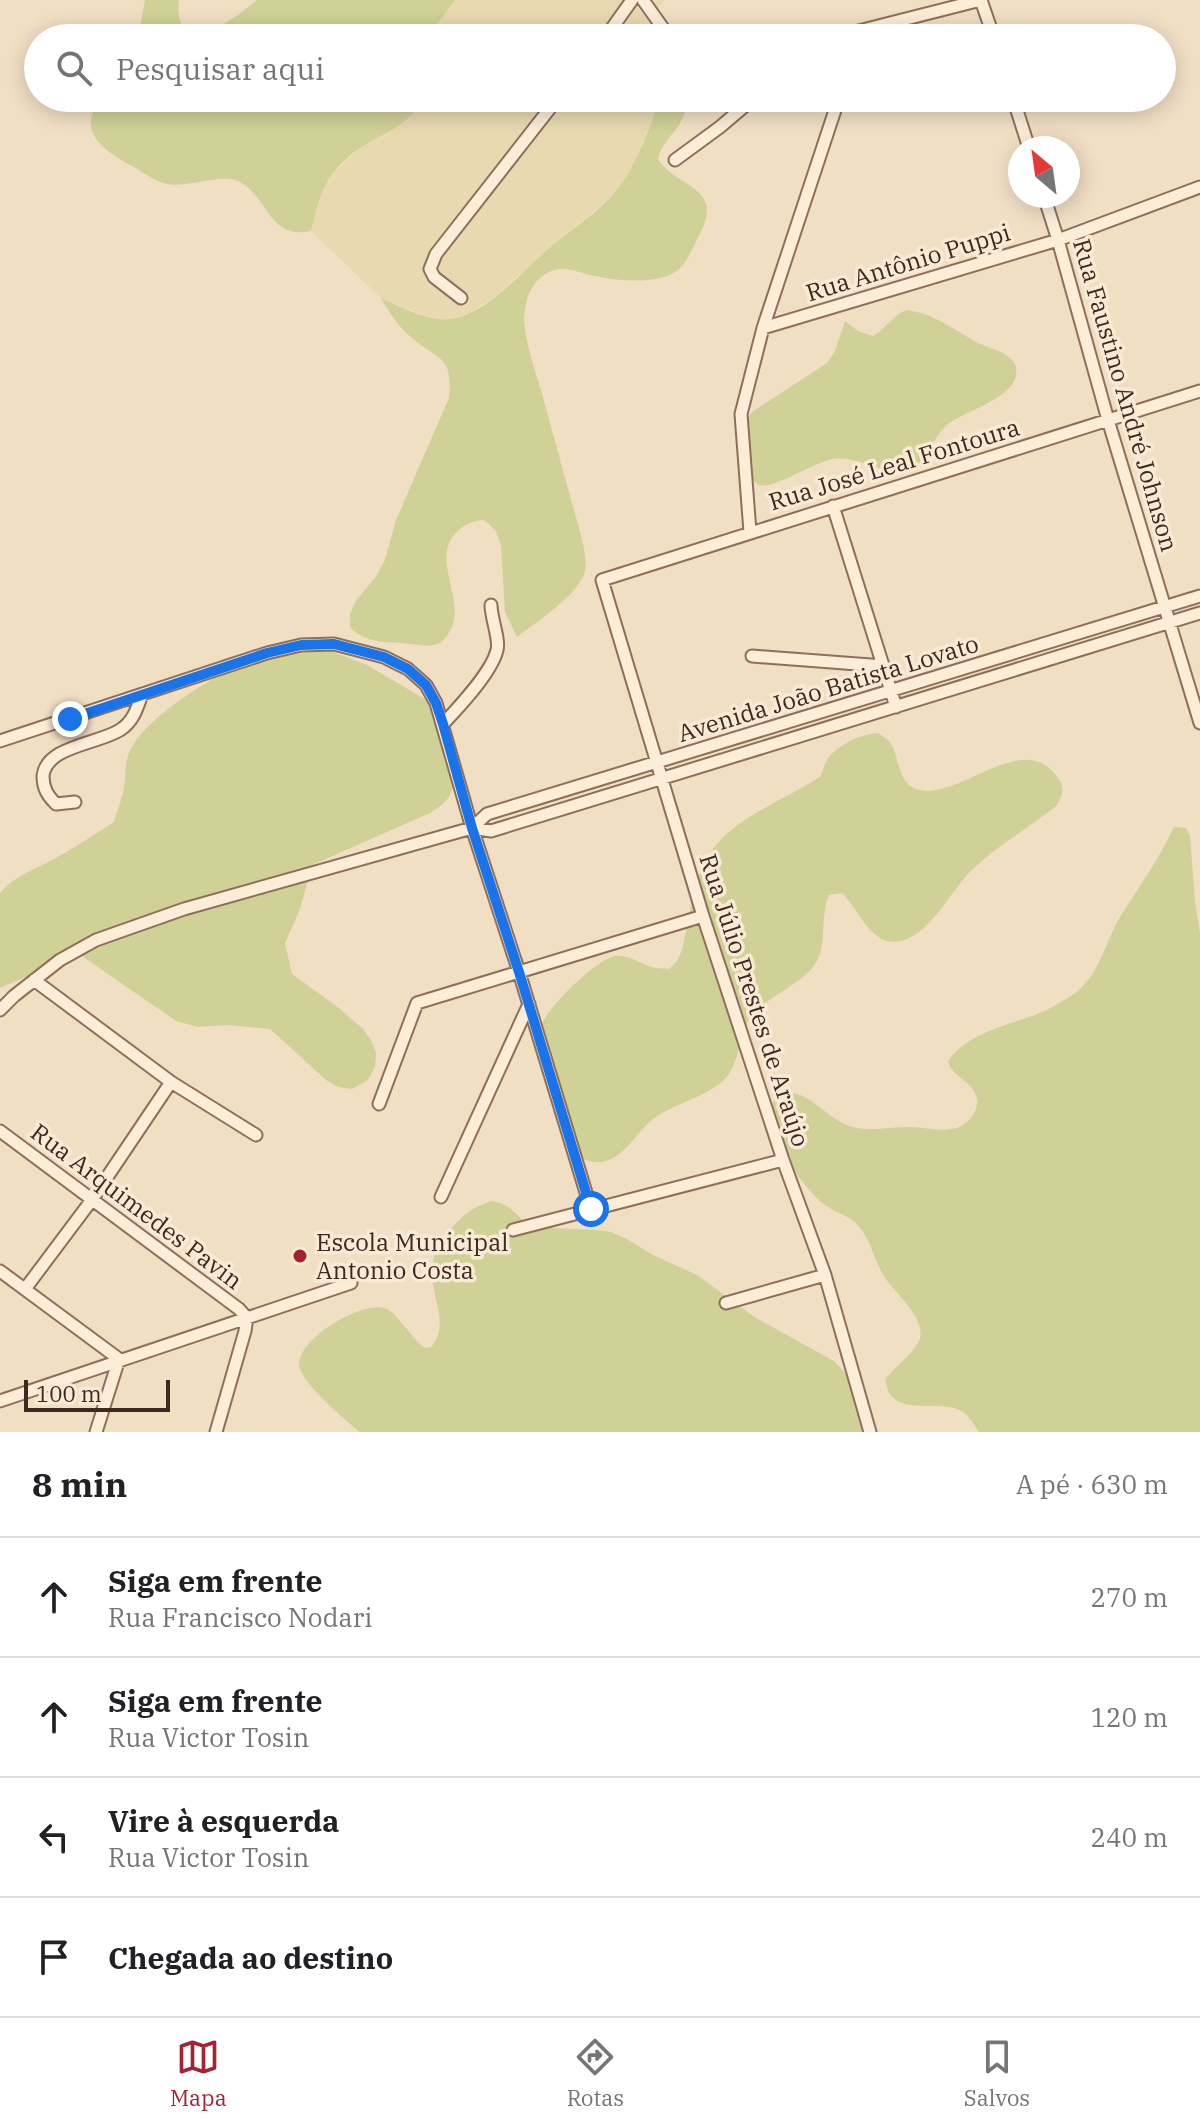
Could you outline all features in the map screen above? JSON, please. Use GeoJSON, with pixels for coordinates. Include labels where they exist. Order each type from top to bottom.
{"type":"FeatureCollection","features":[{"type":"Feature","properties":{"kind":"street"},"geometry":{"type":"LineString","coordinates":[[615,24],[632,0]]}},
{"type":"Feature","properties":{"kind":"street"},"geometry":{"type":"LineString","coordinates":[[643,0],[660,24]]}},
{"type":"Feature","properties":{"kind":"street"},"geometry":{"type":"LineString","coordinates":[[893,24],[981,0],[989,24]]}},
{"type":"Feature","properties":{"kind":"street"},"geometry":{"type":"LineString","coordinates":[[461,298],[434,277],[430,269],[436,254],[547,112]]}},
{"type":"Feature","properties":{"kind":"street"},"geometry":{"type":"LineString","coordinates":[[675,160],[740,112]]}},
{"type":"Feature","properties":{"kind":"street"},"geometry":{"type":"LineString","coordinates":[[750,532],[741,414],[763,328],[834,112]]}},
{"type":"Feature","properties":{"kind":"street"},"geometry":{"type":"LineString","coordinates":[[1017,112],[1025,136]]}},
{"type":"Feature","properties":{"kind":"street","name":"Rua Antônio Puppi"},"geometry":{"type":"LineString","coordinates":[[763,328],[1058,240],[1200,187]]}},
{"type":"Feature","properties":{"kind":"street","name":"Rua Faustino André Johnson"},"geometry":{"type":"LineString","coordinates":[[1048,208],[1200,723]]}},
{"type":"Feature","properties":{"kind":"street","name":"Rua José Leal Fontoura"},"geometry":{"type":"LineString","coordinates":[[602,580],[1200,391]]}},
{"type":"Feature","properties":{"kind":"street"},"geometry":{"type":"LineString","coordinates":[[833,506],[896,707]]}},
{"type":"Feature","properties":{"kind":"street","name":"Rua Júlio Prestes de Araújo"},"geometry":{"type":"LineString","coordinates":[[602,580],[703,916],[783,1160],[825,1275],[870,1432]]}},
{"type":"Feature","properties":{"kind":"street","name":"Avenida João Batista Lovato"},"geometry":{"type":"LineString","coordinates":[[472,828],[487,814],[1200,596]]}},
{"type":"Feature","properties":{"kind":"street"},"geometry":{"type":"LineString","coordinates":[[443,724],[478,685],[498,649],[491,605]]}},
{"type":"Feature","properties":{"kind":"street","name":"Avenida João Batista Lovato"},"geometry":{"type":"LineString","coordinates":[[0,1010],[60,960],[96,940],[184,909],[472,828],[491,831],[1200,613]]}},
{"type":"Feature","properties":{"kind":"street"},"geometry":{"type":"LineString","coordinates":[[0,741],[267,653],[301,645],[334,644],[384,657],[408,669],[426,685],[436,703],[591,1209]]}},
{"type":"Feature","properties":{"kind":"street"},"geometry":{"type":"LineString","coordinates":[[752,656],[884,666]]}},
{"type":"Feature","properties":{"kind":"street"},"geometry":{"type":"LineString","coordinates":[[75,802],[56,804],[46,794],[43,779],[45,766],[53,757],[121,729],[135,716],[142,694]]}},
{"type":"Feature","properties":{"kind":"street"},"geometry":{"type":"LineString","coordinates":[[379,1104],[417,1003],[703,916]]}},
{"type":"Feature","properties":{"kind":"street"},"geometry":{"type":"LineString","coordinates":[[34,980],[171,1082],[256,1135]]}},
{"type":"Feature","properties":{"kind":"street"},"geometry":{"type":"LineString","coordinates":[[441,1197],[529,1004]]}},
{"type":"Feature","properties":{"kind":"street"},"geometry":{"type":"LineString","coordinates":[[25,1289],[91,1201],[171,1082]]}},
{"type":"Feature","properties":{"kind":"street","name":"Rua Arquimedes Pavin"},"geometry":{"type":"LineString","coordinates":[[0,1131],[247,1318]]}},
{"type":"Feature","properties":{"kind":"street"},"geometry":{"type":"LineString","coordinates":[[513,1230],[783,1160]]}},
{"type":"Feature","properties":{"kind":"street"},"geometry":{"type":"LineString","coordinates":[[0,1271],[119,1359]]}},
{"type":"Feature","properties":{"kind":"street"},"geometry":{"type":"LineString","coordinates":[[726,1303],[825,1275]]}},
{"type":"Feature","properties":{"kind":"street"},"geometry":{"type":"LineString","coordinates":[[0,1401],[351,1283]]}},
{"type":"Feature","properties":{"kind":"street"},"geometry":{"type":"LineString","coordinates":[[216,1432],[247,1318]]}},
{"type":"Feature","properties":{"kind":"street"},"geometry":{"type":"LineString","coordinates":[[96,1432],[119,1359]]}},
{"type":"Feature","properties":{"kind":"shaded area"},"geometry":{"type":"Polygon","coordinates":[[[455,0],[665,0],[651,24],[437,24],[455,0]]]}},
{"type":"Feature","properties":{"kind":"shaded area"},"geometry":{"type":"Polygon","coordinates":[[[411,112],[655,112],[635,162],[619,188],[498,294],[455,319],[437,319],[381,298],[311,231],[321,192],[333,173],[361,147],[397,125],[411,112]]]}},
{"type":"Feature","properties":{"kind":"green space"},"geometry":{"type":"Polygon","coordinates":[[[145,0],[179,0],[182,24],[141,24],[145,0]]]}},
{"type":"Feature","properties":{"kind":"green space"},"geometry":{"type":"Polygon","coordinates":[[[257,0],[455,0],[437,24],[224,24],[257,0]]]}},
{"type":"Feature","properties":{"kind":"green space"},"geometry":{"type":"Polygon","coordinates":[[[413,112],[405,121],[359,149],[340,165],[322,192],[311,231],[297,232],[286,230],[278,224],[250,189],[233,179],[176,185],[154,179],[103,147],[93,132],[92,114],[413,112]]]}},
{"type":"Feature","properties":{"kind":"green space"},"geometry":{"type":"Polygon","coordinates":[[[655,112],[684,112],[658,159],[669,172],[698,191],[706,204],[704,225],[686,261],[670,275],[650,280],[615,279],[568,269],[554,270],[536,282],[525,308],[529,349],[582,539],[586,563],[581,580],[556,607],[517,637],[505,612],[501,546],[496,531],[484,520],[476,521],[459,530],[449,544],[447,569],[455,609],[454,622],[444,640],[422,646],[361,636],[350,627],[350,614],[385,560],[396,520],[449,398],[450,384],[442,361],[403,330],[381,298],[437,319],[457,318],[483,306],[612,195],[626,177],[655,112]]]}},
{"type":"Feature","properties":{"kind":"green space"},"geometry":{"type":"Polygon","coordinates":[[[906,310],[935,318],[1007,356],[1016,369],[1009,388],[948,424],[922,461],[910,471],[895,472],[853,460],[833,459],[774,483],[759,485],[755,482],[750,477],[743,423],[752,412],[827,363],[835,351],[845,321],[858,331],[873,336],[906,310]]]}},
{"type":"Feature","properties":{"kind":"green space"},"geometry":{"type":"Polygon","coordinates":[[[323,648],[367,665],[435,705],[452,763],[453,786],[441,805],[430,813],[312,865],[300,909],[285,943],[292,974],[339,1008],[371,1040],[376,1053],[375,1067],[368,1080],[352,1089],[338,1087],[326,1080],[270,1029],[227,1025],[198,1027],[176,1021],[79,954],[0,988],[0,893],[18,877],[62,855],[114,822],[123,791],[128,755],[139,736],[193,691],[237,666],[274,652],[323,648]]]}},
{"type":"Feature","properties":{"kind":"green space"},"geometry":{"type":"Polygon","coordinates":[[[878,733],[892,746],[906,782],[920,790],[937,790],[992,768],[1028,760],[1044,764],[1058,778],[1062,785],[1061,796],[1056,806],[973,869],[928,924],[906,939],[894,942],[877,936],[842,893],[829,895],[817,961],[804,976],[752,1016],[726,1078],[710,1090],[656,1117],[614,1158],[592,1162],[572,1152],[540,1034],[547,1014],[586,974],[615,956],[669,969],[682,950],[703,865],[725,835],[755,813],[821,776],[828,759],[845,744],[878,733]]]}},
{"type":"Feature","properties":{"kind":"green space"},"geometry":{"type":"Polygon","coordinates":[[[1174,827],[1186,828],[1190,836],[1200,933],[1200,1432],[979,1432],[963,1412],[954,1408],[904,1404],[889,1393],[885,1380],[918,1343],[919,1323],[883,1275],[861,1229],[817,1198],[798,1176],[775,1135],[770,1112],[772,1104],[782,1092],[793,1093],[847,1125],[861,1129],[908,1127],[947,1130],[961,1126],[974,1114],[977,1099],[972,1088],[954,1072],[948,1061],[972,1040],[1047,1010],[1088,981],[1120,917],[1174,827]]]}},
{"type":"Feature","properties":{"kind":"green space"},"geometry":{"type":"Polygon","coordinates":[[[492,1201],[508,1207],[529,1227],[611,1232],[697,1275],[756,1318],[834,1361],[856,1390],[871,1432],[360,1432],[310,1385],[300,1369],[300,1358],[318,1335],[332,1325],[347,1316],[376,1307],[387,1309],[420,1344],[425,1348],[431,1347],[437,1338],[440,1319],[432,1278],[436,1252],[460,1219],[474,1208],[492,1201]]]}},
{"type":"Feature","properties":{"kind":"place","name":"Escola Municipal Antonio Costa"},"geometry":{"type":"Point","coordinates":[300,1256]}},
{"type":"Feature","properties":{"kind":"route"},"geometry":{"type":"LineString","coordinates":[[70,719],[267,653],[301,645],[334,644],[384,657],[408,669],[426,685],[443,724],[472,828],[591,1209]]}}]}
